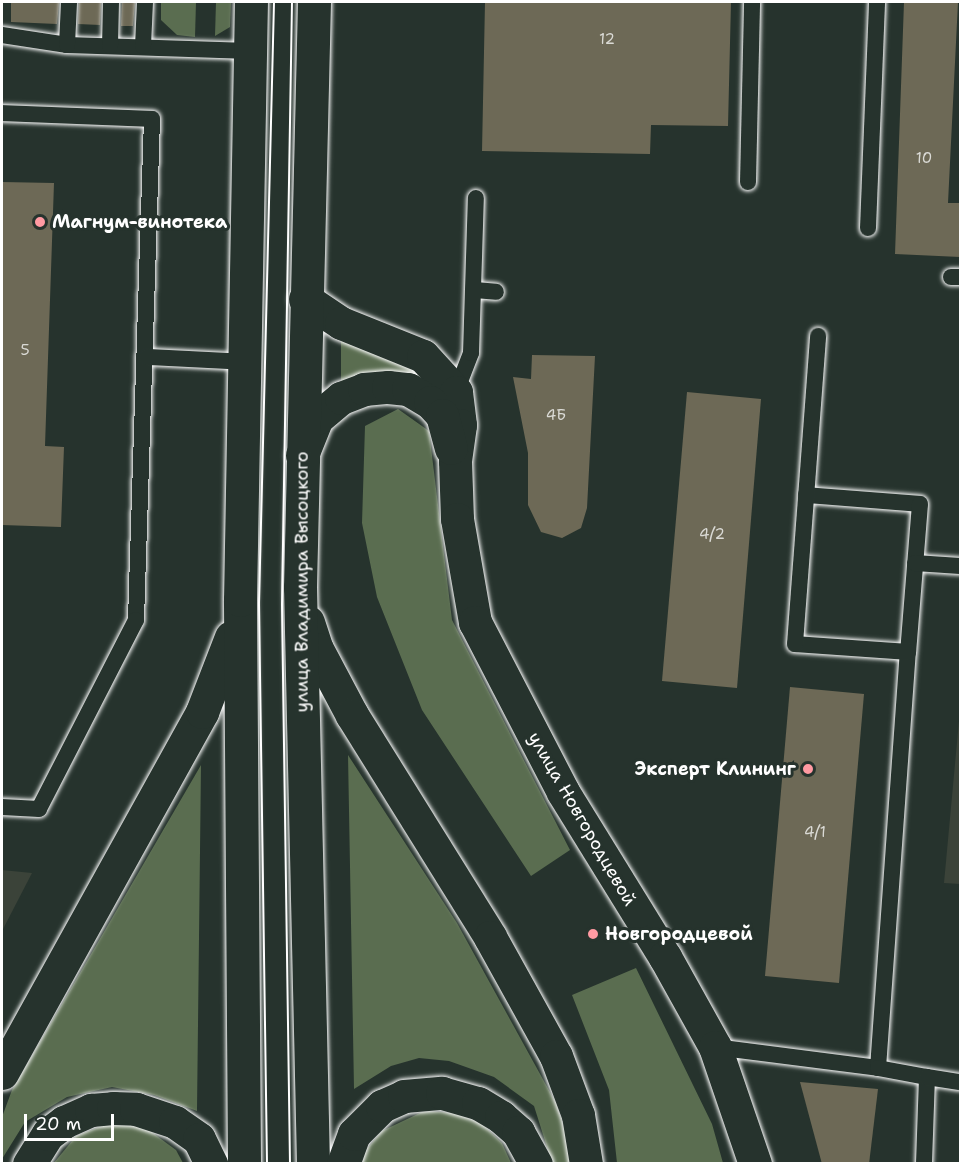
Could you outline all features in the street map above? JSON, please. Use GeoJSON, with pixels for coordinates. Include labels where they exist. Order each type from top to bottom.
{"type":"FeatureCollection","features":[{"type":"Feature","properties":{"kind":"main road"},"geometry":{"type":"LineString","coordinates":[[244,1164],[240,600],[251,2]]}},
{"type":"Feature","properties":{"kind":"main road","name":"улица Владимира Высоцкого"},"geometry":{"type":"LineString","coordinates":[[312,1164],[300,587],[301,460],[314,2]]}},
{"type":"Feature","properties":{"kind":"main road"},"geometry":{"type":"LineString","coordinates":[[305,299],[342,323],[423,356],[456,392]]}},
{"type":"Feature","properties":{"kind":"main road","name":"улица Новгородцевой"},"geometry":{"type":"LineString","coordinates":[[301,460],[317,418],[341,398],[364,389],[388,387],[418,393],[442,415],[455,461]]}},
{"type":"Feature","properties":{"kind":"main road","name":"улица Новгородцевой"},"geometry":{"type":"LineString","coordinates":[[456,392],[460,425],[455,461],[457,519],[474,622],[562,792],[665,957],[715,1047],[754,1164]]}},
{"type":"Feature","properties":{"kind":"main road"},"geometry":{"type":"LineString","coordinates":[[300,587],[317,649],[352,715],[490,937],[556,1056],[578,1115],[586,1164]]}},
{"type":"Feature","properties":{"kind":"main road"},"geometry":{"type":"LineString","coordinates":[[2,1073],[202,712],[216,683],[240,600]]}},
{"type":"Feature","properties":{"kind":"main road"},"geometry":{"type":"LineString","coordinates":[[343,1164],[354,1134],[382,1106],[404,1096],[442,1093],[478,1103],[501,1117],[518,1132],[536,1164]]}},
{"type":"Feature","properties":{"kind":"main road"},"geometry":{"type":"LineString","coordinates":[[29,1164],[48,1134],[64,1122],[91,1110],[113,1108],[136,1109],[175,1122],[198,1139],[211,1164]]}},
{"type":"Feature","properties":{"kind":"lane"},"geometry":{"type":"LineString","coordinates":[[67,45],[69,2]]}},
{"type":"Feature","properties":{"kind":"lane"},"geometry":{"type":"LineString","coordinates":[[110,46],[111,2]]}},
{"type":"Feature","properties":{"kind":"lane"},"geometry":{"type":"LineString","coordinates":[[143,46],[145,2]]}},
{"type":"Feature","properties":{"kind":"lane"},"geometry":{"type":"LineString","coordinates":[[748,183],[752,2]]}},
{"type":"Feature","properties":{"kind":"lane"},"geometry":{"type":"LineString","coordinates":[[868,228],[878,2]]}},
{"type":"Feature","properties":{"kind":"lane"},"geometry":{"type":"LineString","coordinates":[[2,35],[67,45],[250,51]]}},
{"type":"Feature","properties":{"kind":"lane"},"geometry":{"type":"LineString","coordinates":[[2,113],[152,119],[147,357],[136,620],[39,809],[2,807]]}},
{"type":"Feature","properties":{"kind":"lane"},"geometry":{"type":"LineString","coordinates":[[456,392],[471,352],[475,290],[476,198]]}},
{"type":"Feature","properties":{"kind":"lane"},"geometry":{"type":"LineString","coordinates":[[475,290],[496,292]]}},
{"type":"Feature","properties":{"kind":"lane"},"geometry":{"type":"LineString","coordinates":[[818,336],[795,644],[908,652]]}},
{"type":"Feature","properties":{"kind":"lane"},"geometry":{"type":"LineString","coordinates":[[147,357],[245,362]]}},
{"type":"Feature","properties":{"kind":"lane"},"geometry":{"type":"LineString","coordinates":[[806,495],[920,504],[878,1068]]}},
{"type":"Feature","properties":{"kind":"lane"},"geometry":{"type":"LineString","coordinates":[[915,563],[960,566]]}},
{"type":"Feature","properties":{"kind":"lane"},"geometry":{"type":"LineString","coordinates":[[715,1047],[878,1068],[960,1082]]}},
{"type":"Feature","properties":{"kind":"lane"},"geometry":{"type":"LineString","coordinates":[[924,1164],[927,1077]]}},
{"type":"Feature","properties":{"kind":"shaded area"},"geometry":{"type":"Polygon","coordinates":[[[960,710],[960,884],[944,883],[960,710]]]}},
{"type":"Feature","properties":{"kind":"shaded area"},"geometry":{"type":"Polygon","coordinates":[[[2,870],[32,873],[2,931],[2,870]]]}},
{"type":"Feature","properties":{"kind":"green space"},"geometry":{"type":"Polygon","coordinates":[[[161,2],[196,2],[195,37],[177,35],[161,20],[161,2]]]}},
{"type":"Feature","properties":{"kind":"green space"},"geometry":{"type":"Polygon","coordinates":[[[216,2],[231,2],[230,27],[215,36],[216,2]]]}},
{"type":"Feature","properties":{"kind":"green space"},"geometry":{"type":"Polygon","coordinates":[[[341,323],[423,356],[430,402],[341,398],[341,323]]]}},
{"type":"Feature","properties":{"kind":"green space"},"geometry":{"type":"Polygon","coordinates":[[[398,409],[429,431],[452,620],[570,850],[531,876],[422,710],[377,597],[362,523],[365,426],[398,409]]]}},
{"type":"Feature","properties":{"kind":"green space"},"geometry":{"type":"Polygon","coordinates":[[[348,755],[457,923],[556,1103],[568,1140],[570,1163],[552,1163],[534,1106],[494,1077],[449,1061],[419,1058],[391,1066],[354,1089],[348,755]]]}},
{"type":"Feature","properties":{"kind":"green space"},"geometry":{"type":"Polygon","coordinates":[[[201,765],[197,1111],[154,1095],[112,1087],[67,1097],[25,1122],[2,1159],[2,1117],[12,1090],[201,765]]]}},
{"type":"Feature","properties":{"kind":"green space"},"geometry":{"type":"Polygon","coordinates":[[[636,968],[712,1124],[723,1163],[617,1163],[609,1090],[572,995],[636,968]]]}},
{"type":"Feature","properties":{"kind":"green space"},"geometry":{"type":"Polygon","coordinates":[[[424,1111],[456,1113],[482,1124],[502,1143],[511,1163],[362,1164],[366,1150],[382,1131],[424,1111]]]}},
{"type":"Feature","properties":{"kind":"green space"},"geometry":{"type":"Polygon","coordinates":[[[110,1123],[146,1128],[176,1150],[183,1163],[53,1164],[76,1136],[110,1123]]]}},
{"type":"Feature","properties":{"kind":"building"},"geometry":{"type":"Polygon","coordinates":[[[11,2],[59,2],[57,24],[11,22],[11,2]]]}},
{"type":"Feature","properties":{"kind":"building"},"geometry":{"type":"Polygon","coordinates":[[[79,2],[101,2],[100,25],[78,24],[79,2]]]}},
{"type":"Feature","properties":{"kind":"building"},"geometry":{"type":"Polygon","coordinates":[[[122,2],[135,2],[133,26],[121,26],[122,2]]]}},
{"type":"Feature","properties":{"kind":"building"},"geometry":{"type":"Polygon","coordinates":[[[485,2],[731,2],[728,126],[651,125],[650,154],[482,151],[485,2]]]}},
{"type":"Feature","properties":{"kind":"building"},"geometry":{"type":"Polygon","coordinates":[[[904,2],[958,2],[948,203],[960,203],[960,257],[895,254],[904,2]]]}},
{"type":"Feature","properties":{"kind":"building"},"geometry":{"type":"Polygon","coordinates":[[[2,182],[54,183],[45,446],[64,447],[61,527],[2,525],[2,182]]]}},
{"type":"Feature","properties":{"kind":"building"},"geometry":{"type":"Polygon","coordinates":[[[532,355],[595,356],[587,508],[581,528],[562,538],[541,532],[528,505],[528,453],[513,377],[531,379],[532,355]]]}},
{"type":"Feature","properties":{"kind":"building"},"geometry":{"type":"Polygon","coordinates":[[[687,392],[761,399],[737,688],[662,681],[687,392]]]}},
{"type":"Feature","properties":{"kind":"building"},"geometry":{"type":"Polygon","coordinates":[[[790,687],[864,694],[839,983],[765,976],[790,687]]]}},
{"type":"Feature","properties":{"kind":"building"},"geometry":{"type":"Polygon","coordinates":[[[800,1082],[878,1089],[869,1164],[822,1164],[800,1082]]]}},
{"type":"Feature","properties":{"kind":"tram line"},"geometry":{"type":"LineString","coordinates":[[267,1164],[259,603],[274,2]]}},
{"type":"Feature","properties":{"kind":"tram line"},"geometry":{"type":"LineString","coordinates":[[290,1164],[282,605],[292,2]]}},
{"type":"Feature","properties":{"kind":"place","name":"Магнум-винотека"},"geometry":{"type":"Point","coordinates":[40,222]}},
{"type":"Feature","properties":{"kind":"place","name":"Эксперт Клининг"},"geometry":{"type":"Point","coordinates":[808,769]}},
{"type":"Feature","properties":{"kind":"place","name":"Новгородцевой"},"geometry":{"type":"Point","coordinates":[593,934]}}]}
